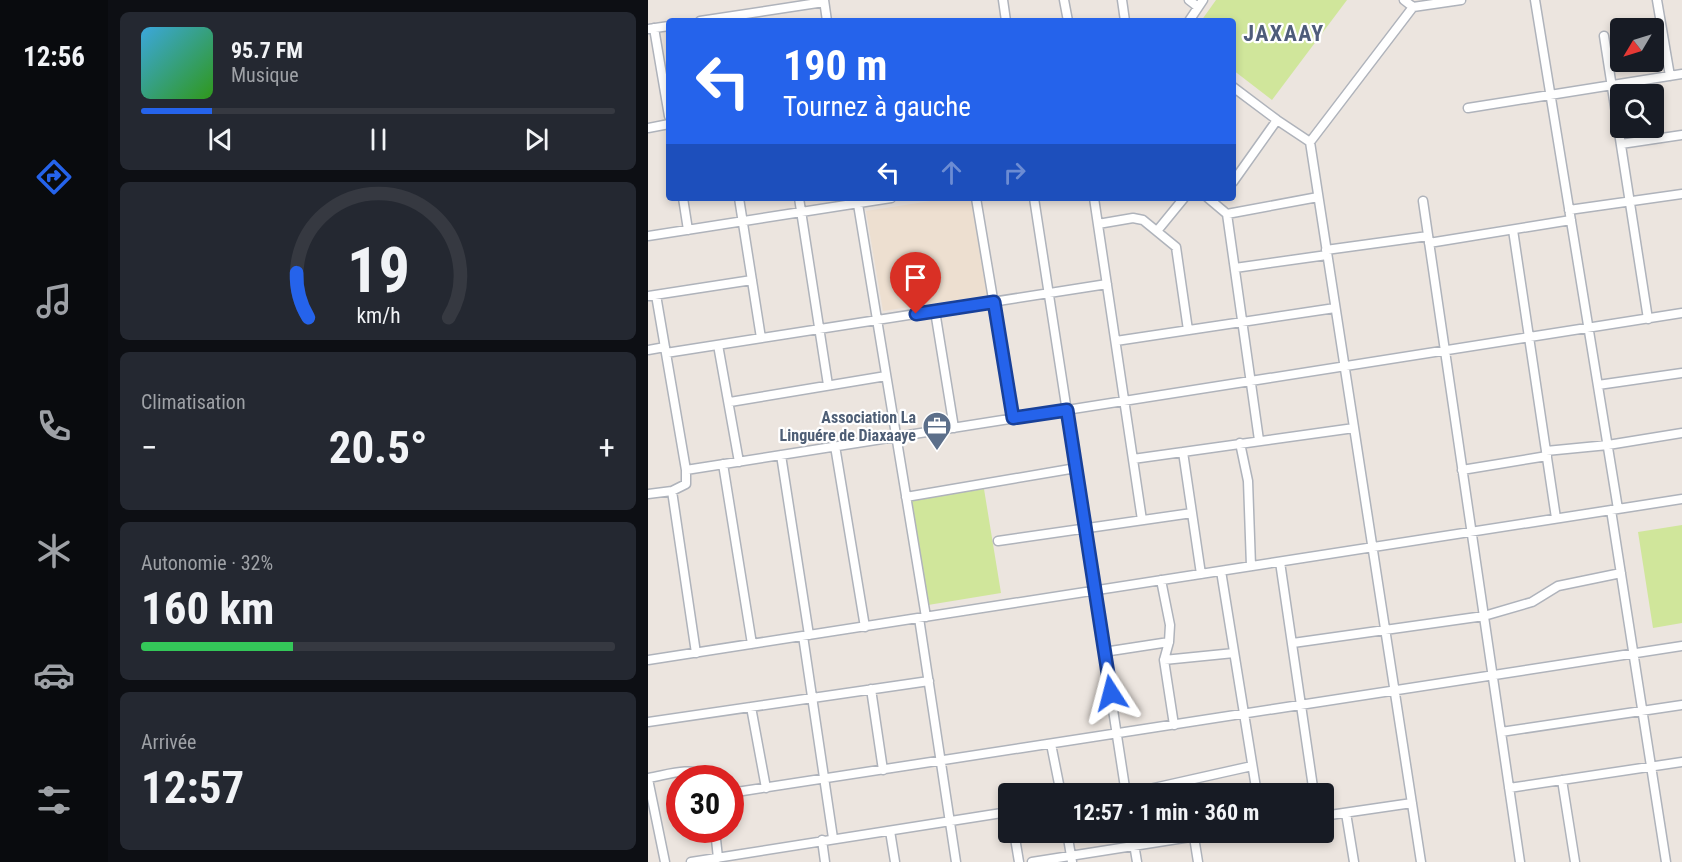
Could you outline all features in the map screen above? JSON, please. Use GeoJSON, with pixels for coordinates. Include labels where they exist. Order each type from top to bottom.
{"type":"FeatureCollection","features":[{"type":"Feature","properties":{"kind":"street"},"geometry":{"type":"LineString","coordinates":[[1003,0],[1006,18]]}},
{"type":"Feature","properties":{"kind":"street"},"geometry":{"type":"LineString","coordinates":[[1064,0],[1067,18]]}},
{"type":"Feature","properties":{"kind":"street"},"geometry":{"type":"LineString","coordinates":[[1122,0],[1125,18]]}},
{"type":"Feature","properties":{"kind":"street"},"geometry":{"type":"LineString","coordinates":[[1189,0],[1201,3],[1192,18]]}},
{"type":"Feature","properties":{"kind":"street"},"geometry":{"type":"LineString","coordinates":[[1404,0],[1413,7]]}},
{"type":"Feature","properties":{"kind":"street"},"geometry":{"type":"LineString","coordinates":[[1421,862],[1310,142],[1413,7],[1432,2],[1461,0]]}},
{"type":"Feature","properties":{"kind":"street"},"geometry":{"type":"LineString","coordinates":[[1535,0],[1608,445],[1621,573],[1666,862]]}},
{"type":"Feature","properties":{"kind":"street"},"geometry":{"type":"LineString","coordinates":[[1657,0],[1670,76]]}},
{"type":"Feature","properties":{"kind":"street"},"geometry":{"type":"LineString","coordinates":[[720,18],[824,1],[827,18]]}},
{"type":"Feature","properties":{"kind":"street"},"geometry":{"type":"LineString","coordinates":[[766,11],[767,18]]}},
{"type":"Feature","properties":{"kind":"street"},"geometry":{"type":"LineString","coordinates":[[666,26],[651,29],[666,102]]}},
{"type":"Feature","properties":{"kind":"street"},"geometry":{"type":"LineString","coordinates":[[1604,36],[1612,84]]}},
{"type":"Feature","properties":{"kind":"street"},"geometry":{"type":"LineString","coordinates":[[1624,84],[1682,74]]}},
{"type":"Feature","properties":{"kind":"street"},"geometry":{"type":"LineString","coordinates":[[1468,108],[1610,86]]}},
{"type":"Feature","properties":{"kind":"street"},"geometry":{"type":"LineString","coordinates":[[1236,89],[1310,142]]}},
{"type":"Feature","properties":{"kind":"street"},"geometry":{"type":"LineString","coordinates":[[1236,178],[1277,120]]}},
{"type":"Feature","properties":{"kind":"street"},"geometry":{"type":"LineString","coordinates":[[648,128],[666,125]]}},
{"type":"Feature","properties":{"kind":"street"},"geometry":{"type":"LineString","coordinates":[[1621,144],[1682,135]]}},
{"type":"Feature","properties":{"kind":"street"},"geometry":{"type":"LineString","coordinates":[[1620,138],[1648,319]]}},
{"type":"Feature","properties":{"kind":"street"},"geometry":{"type":"LineString","coordinates":[[1569,210],[1682,194]]}},
{"type":"Feature","properties":{"kind":"street"},"geometry":{"type":"LineString","coordinates":[[1227,214],[1318,197]]}},
{"type":"Feature","properties":{"kind":"street"},"geometry":{"type":"LineString","coordinates":[[683,201],[688,230]]}},
{"type":"Feature","properties":{"kind":"street"},"geometry":{"type":"LineString","coordinates":[[740,201],[762,338]]}},
{"type":"Feature","properties":{"kind":"street"},"geometry":{"type":"LineString","coordinates":[[799,201],[828,385]]}},
{"type":"Feature","properties":{"kind":"street"},"geometry":{"type":"LineString","coordinates":[[648,236],[857,201],[906,497],[923,617],[929,681],[956,862]]}},
{"type":"Feature","properties":{"kind":"street"},"geometry":{"type":"LineString","coordinates":[[977,201],[1013,418]]}},
{"type":"Feature","properties":{"kind":"street"},"geometry":{"type":"LineString","coordinates":[[1034,201],[1125,783]]}},
{"type":"Feature","properties":{"kind":"street"},"geometry":{"type":"LineString","coordinates":[[1094,201],[1142,520]]}},
{"type":"Feature","properties":{"kind":"street"},"geometry":{"type":"LineString","coordinates":[[1157,231],[1182,201]]}},
{"type":"Feature","properties":{"kind":"street"},"geometry":{"type":"LineString","coordinates":[[1423,201],[1521,862]]}},
{"type":"Feature","properties":{"kind":"street"},"geometry":{"type":"LineString","coordinates":[[1219,202],[1227,214],[1259,440]]}},
{"type":"Feature","properties":{"kind":"street"},"geometry":{"type":"LineString","coordinates":[[1098,224],[1133,218],[1143,220],[1176,247],[1188,330]]}},
{"type":"Feature","properties":{"kind":"street"},"geometry":{"type":"LineString","coordinates":[[1235,268],[1327,253],[1513,230],[1571,220]]}},
{"type":"Feature","properties":{"kind":"street"},"geometry":{"type":"LineString","coordinates":[[1513,230],[1556,518]]}},
{"type":"Feature","properties":{"kind":"street"},"geometry":{"type":"LineString","coordinates":[[648,495],[672,491],[686,484],[686,470],[666,350],[652,295],[752,280]]}},
{"type":"Feature","properties":{"kind":"street"},"geometry":{"type":"LineString","coordinates":[[648,350],[718,345],[1107,284]]}},
{"type":"Feature","properties":{"kind":"street"},"geometry":{"type":"LineString","coordinates":[[1116,341],[1335,308]]}},
{"type":"Feature","properties":{"kind":"street"},"geometry":{"type":"LineString","coordinates":[[935,311],[954,428]]}},
{"type":"Feature","properties":{"kind":"street"},"geometry":{"type":"LineString","coordinates":[[686,470],[1682,313]]}},
{"type":"Feature","properties":{"kind":"street"},"geometry":{"type":"LineString","coordinates":[[718,345],[739,462]]}},
{"type":"Feature","properties":{"kind":"street"},"geometry":{"type":"LineString","coordinates":[[1598,385],[1682,373]]}},
{"type":"Feature","properties":{"kind":"street"},"geometry":{"type":"LineString","coordinates":[[730,402],[886,376]]}},
{"type":"Feature","properties":{"kind":"street"},"geometry":{"type":"LineString","coordinates":[[1133,459],[1354,428]]}},
{"type":"Feature","properties":{"kind":"street"},"geometry":{"type":"LineString","coordinates":[[1462,470],[1546,453],[1682,433]]}},
{"type":"Feature","properties":{"kind":"street"},"geometry":{"type":"LineString","coordinates":[[1240,443],[1249,491],[1251,566]]}},
{"type":"Feature","properties":{"kind":"street"},"geometry":{"type":"LineString","coordinates":[[835,446],[864,627]]}},
{"type":"Feature","properties":{"kind":"street"},"geometry":{"type":"LineString","coordinates":[[1183,452],[1201,574]]}},
{"type":"Feature","properties":{"kind":"street"},"geometry":{"type":"LineString","coordinates":[[781,455],[833,838]]}},
{"type":"Feature","properties":{"kind":"street"},"geometry":{"type":"LineString","coordinates":[[723,464],[752,644]]}},
{"type":"Feature","properties":{"kind":"street"},"geometry":{"type":"LineString","coordinates":[[906,497],[1076,468]]}},
{"type":"Feature","properties":{"kind":"street"},"geometry":{"type":"LineString","coordinates":[[672,491],[696,653]]}},
{"type":"Feature","properties":{"kind":"street"},"geometry":{"type":"LineString","coordinates":[[648,660],[1682,499]]}},
{"type":"Feature","properties":{"kind":"street"},"geometry":{"type":"LineString","coordinates":[[998,542],[1192,513]]}},
{"type":"Feature","properties":{"kind":"street"},"geometry":{"type":"LineString","coordinates":[[1280,562],[1312,783]]}},
{"type":"Feature","properties":{"kind":"street"},"geometry":{"type":"LineString","coordinates":[[1221,571],[1255,783]]}},
{"type":"Feature","properties":{"kind":"street"},"geometry":{"type":"LineString","coordinates":[[1293,643],[1484,616],[1532,602],[1558,586],[1621,573]]}},
{"type":"Feature","properties":{"kind":"street"},"geometry":{"type":"LineString","coordinates":[[1161,580],[1170,625],[1169,642],[1164,660],[1174,725]]}},
{"type":"Feature","properties":{"kind":"street"},"geometry":{"type":"LineString","coordinates":[[1104,652],[1169,642]]}},
{"type":"Feature","properties":{"kind":"street"},"geometry":{"type":"LineString","coordinates":[[744,791],[1682,646]]}},
{"type":"Feature","properties":{"kind":"street"},"geometry":{"type":"LineString","coordinates":[[1164,660],[1234,653]]}},
{"type":"Feature","properties":{"kind":"street"},"geometry":{"type":"LineString","coordinates":[[648,722],[929,681]]}},
{"type":"Feature","properties":{"kind":"street"},"geometry":{"type":"LineString","coordinates":[[872,689],[884,770]]}},
{"type":"Feature","properties":{"kind":"street"},"geometry":{"type":"LineString","coordinates":[[1501,732],[1682,705]]}},
{"type":"Feature","properties":{"kind":"street"},"geometry":{"type":"LineString","coordinates":[[751,707],[766,788]]}},
{"type":"Feature","properties":{"kind":"street"},"geometry":{"type":"LineString","coordinates":[[1051,744],[1059,783]]}},
{"type":"Feature","properties":{"kind":"street"},"geometry":{"type":"LineString","coordinates":[[1509,788],[1682,762]]}},
{"type":"Feature","properties":{"kind":"street"},"geometry":{"type":"LineString","coordinates":[[1176,783],[1252,766]]}},
{"type":"Feature","properties":{"kind":"street"},"geometry":{"type":"LineString","coordinates":[[665,862],[653,828],[648,778],[666,775]]}},
{"type":"Feature","properties":{"kind":"street"},"geometry":{"type":"LineString","coordinates":[[1562,780],[1575,862]]}},
{"type":"Feature","properties":{"kind":"street"},"geometry":{"type":"LineString","coordinates":[[1334,815],[1412,803]]}},
{"type":"Feature","properties":{"kind":"street"},"geometry":{"type":"LineString","coordinates":[[1346,813],[1354,862]]}},
{"type":"Feature","properties":{"kind":"street"},"geometry":{"type":"LineString","coordinates":[[691,862],[998,814]]}},
{"type":"Feature","properties":{"kind":"street"},"geometry":{"type":"LineString","coordinates":[[890,831],[895,862]]}},
{"type":"Feature","properties":{"kind":"street"},"geometry":{"type":"LineString","coordinates":[[822,840],[825,862]]}},
{"type":"Feature","properties":{"kind":"street"},"geometry":{"type":"LineString","coordinates":[[716,843],[718,858]]}},
{"type":"Feature","properties":{"kind":"street"},"geometry":{"type":"LineString","coordinates":[[1016,843],[1019,862]]}},
{"type":"Feature","properties":{"kind":"street"},"geometry":{"type":"LineString","coordinates":[[1069,843],[1071,859]]}},
{"type":"Feature","properties":{"kind":"street"},"geometry":{"type":"LineString","coordinates":[[1134,843],[1137,862]]}},
{"type":"Feature","properties":{"kind":"street"},"geometry":{"type":"LineString","coordinates":[[1032,862],[1071,859],[1154,843]]}},
{"type":"Feature","properties":{"kind":"street"},"geometry":{"type":"LineString","coordinates":[[1195,843],[1198,862]]}},
{"type":"Feature","properties":{"kind":"street"},"geometry":{"type":"LineString","coordinates":[[764,851],[765,862]]}},
{"type":"Feature","properties":{"kind":"shaded area"},"geometry":{"type":"Polygon","coordinates":[[[931,201],[972,201],[988,295],[883,311],[866,211],[931,201]]]}},
{"type":"Feature","properties":{"kind":"green space"},"geometry":{"type":"Polygon","coordinates":[[[1216,0],[1347,0],[1272,100],[1236,72],[1236,18],[1203,18],[1216,0]]]}},
{"type":"Feature","properties":{"kind":"green space"},"geometry":{"type":"Polygon","coordinates":[[[984,489],[1001,593],[928,605],[911,500],[984,489]]]}},
{"type":"Feature","properties":{"kind":"green space"},"geometry":{"type":"Polygon","coordinates":[[[1682,525],[1682,623],[1653,628],[1638,532],[1682,525]]]}},
{"type":"Feature","properties":{"kind":"place","name":"Association La Linguére de Diaxaaye"},"geometry":{"type":"Point","coordinates":[937,452]}},
{"type":"Feature","properties":{"kind":"district","name":"JAXAAY"},"geometry":{"type":"Point","coordinates":[1284,33]}},
{"type":"Feature","properties":{"kind":"route"},"geometry":{"type":"LineString","coordinates":[[916,314],[994,302],[1013,418],[1067,410],[1111,693]]}}]}
